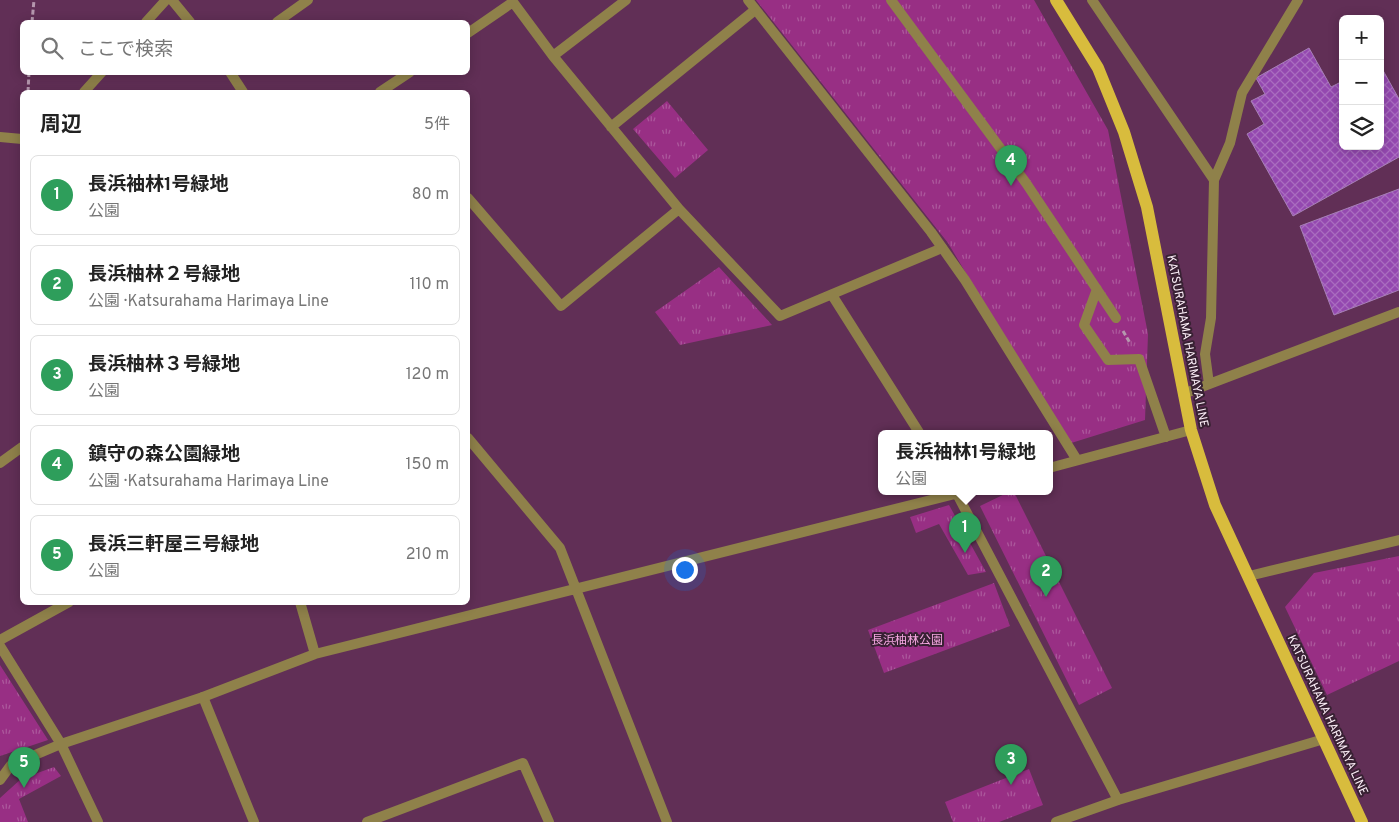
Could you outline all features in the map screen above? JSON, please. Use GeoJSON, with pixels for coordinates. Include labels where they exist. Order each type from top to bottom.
{"type":"FeatureCollection","features":[{"type":"Feature","properties":{"kind":"main road","name":"KATSURAHAMA HARIMAYA LINE"},"geometry":{"type":"LineString","coordinates":[[1056,0],[1098,68],[1124,132],[1147,206],[1191,430],[1215,505],[1362,822]]}},
{"type":"Feature","properties":{"kind":"street"},"geometry":{"type":"LineString","coordinates":[[148,20],[166,0]]}},
{"type":"Feature","properties":{"kind":"street"},"geometry":{"type":"LineString","coordinates":[[172,0],[188,20]]}},
{"type":"Feature","properties":{"kind":"street"},"geometry":{"type":"LineString","coordinates":[[279,20],[308,0]]}},
{"type":"Feature","properties":{"kind":"street"},"geometry":{"type":"LineString","coordinates":[[553,56],[626,0]]}},
{"type":"Feature","properties":{"kind":"street"},"geometry":{"type":"LineString","coordinates":[[748,0],[965,280],[1077,460]]}},
{"type":"Feature","properties":{"kind":"street"},"geometry":{"type":"LineString","coordinates":[[891,0],[1026,183],[1116,318]]}},
{"type":"Feature","properties":{"kind":"street"},"geometry":{"type":"LineString","coordinates":[[1092,0],[1214,180]]}},
{"type":"Feature","properties":{"kind":"street"},"geometry":{"type":"LineString","coordinates":[[1210,384],[1205,354],[1211,318],[1214,180],[1230,143],[1242,93],[1298,0]]}},
{"type":"Feature","properties":{"kind":"street"},"geometry":{"type":"LineString","coordinates":[[470,32],[513,2],[553,56],[679,210],[780,316],[942,248]]}},
{"type":"Feature","properties":{"kind":"street"},"geometry":{"type":"LineString","coordinates":[[611,127],[755,10]]}},
{"type":"Feature","properties":{"kind":"street"},"geometry":{"type":"LineString","coordinates":[[86,90],[99,75]]}},
{"type":"Feature","properties":{"kind":"street"},"geometry":{"type":"LineString","coordinates":[[232,75],[242,90]]}},
{"type":"Feature","properties":{"kind":"street"},"geometry":{"type":"LineString","coordinates":[[383,90],[406,75]]}},
{"type":"Feature","properties":{"kind":"street"},"geometry":{"type":"LineString","coordinates":[[0,137],[20,139]]}},
{"type":"Feature","properties":{"kind":"street"},"geometry":{"type":"LineString","coordinates":[[470,200],[561,306],[679,210]]}},
{"type":"Feature","properties":{"kind":"street"},"geometry":{"type":"LineString","coordinates":[[1097,289],[1084,325],[1108,360],[1139,359],[1166,437]]}},
{"type":"Feature","properties":{"kind":"street"},"geometry":{"type":"LineString","coordinates":[[832,294],[917,430]]}},
{"type":"Feature","properties":{"kind":"street"},"geometry":{"type":"LineString","coordinates":[[1183,394],[1399,312]]}},
{"type":"Feature","properties":{"kind":"street"},"geometry":{"type":"LineString","coordinates":[[1053,467],[1191,430]]}},
{"type":"Feature","properties":{"kind":"street"},"geometry":{"type":"LineString","coordinates":[[470,440],[560,548],[665,822]]}},
{"type":"Feature","properties":{"kind":"street"},"geometry":{"type":"LineString","coordinates":[[0,463],[20,448]]}},
{"type":"Feature","properties":{"kind":"street"},"geometry":{"type":"LineString","coordinates":[[0,780],[11,764],[61,744],[203,697],[315,654],[947,495]]}},
{"type":"Feature","properties":{"kind":"street"},"geometry":{"type":"LineString","coordinates":[[961,495],[1118,800]]}},
{"type":"Feature","properties":{"kind":"street"},"geometry":{"type":"LineString","coordinates":[[1249,576],[1399,540]]}},
{"type":"Feature","properties":{"kind":"street"},"geometry":{"type":"LineString","coordinates":[[0,640],[64,605]]}},
{"type":"Feature","properties":{"kind":"street"},"geometry":{"type":"LineString","coordinates":[[301,605],[315,654]]}},
{"type":"Feature","properties":{"kind":"street"},"geometry":{"type":"LineString","coordinates":[[0,646],[61,744],[98,822]]}},
{"type":"Feature","properties":{"kind":"street"},"geometry":{"type":"LineString","coordinates":[[203,697],[254,822]]}},
{"type":"Feature","properties":{"kind":"street"},"geometry":{"type":"LineString","coordinates":[[1056,822],[1118,800],[1324,739]]}},
{"type":"Feature","properties":{"kind":"street"},"geometry":{"type":"LineString","coordinates":[[367,822],[523,763],[549,822]]}},
{"type":"Feature","properties":{"kind":"path"},"geometry":{"type":"LineString","coordinates":[[32,20],[34,0]]}},
{"type":"Feature","properties":{"kind":"path"},"geometry":{"type":"LineString","coordinates":[[28,90],[29,75]]}},
{"type":"Feature","properties":{"kind":"path"},"geometry":{"type":"LineString","coordinates":[[1116,318],[1139,359]]}},
{"type":"Feature","properties":{"kind":"green space"},"geometry":{"type":"Polygon","coordinates":[[[756,0],[1034,0],[1108,130],[1148,334],[1145,420],[1068,444],[948,243],[756,0]]]}},
{"type":"Feature","properties":{"kind":"green space"},"geometry":{"type":"Polygon","coordinates":[[[667,101],[708,150],[675,178],[633,129],[667,101]]]}},
{"type":"Feature","properties":{"kind":"green space"},"geometry":{"type":"Polygon","coordinates":[[[719,267],[772,325],[680,345],[655,312],[719,267]]]}},
{"type":"Feature","properties":{"kind":"green space"},"geometry":{"type":"Polygon","coordinates":[[[1003,495],[1016,495],[1112,688],[1079,705],[980,506],[1003,495]]]}},
{"type":"Feature","properties":{"kind":"green space"},"geometry":{"type":"Polygon","coordinates":[[[949,505],[986,572],[968,575],[939,524],[916,533],[910,517],[949,505]]]}},
{"type":"Feature","properties":{"kind":"green space"},"geometry":{"type":"Polygon","coordinates":[[[1399,556],[1399,661],[1327,695],[1285,607],[1314,573],[1399,556]]]}},
{"type":"Feature","properties":{"kind":"green space","name":"長浜柚林公園"},"geometry":{"type":"Polygon","coordinates":[[[994,583],[1010,626],[884,673],[868,630],[994,583]]]}},
{"type":"Feature","properties":{"kind":"green space"},"geometry":{"type":"Polygon","coordinates":[[[0,665],[48,740],[0,756],[0,665]]]}},
{"type":"Feature","properties":{"kind":"green space"},"geometry":{"type":"Polygon","coordinates":[[[54,767],[61,776],[19,799],[28,822],[0,822],[0,798],[21,779],[54,767]]]}},
{"type":"Feature","properties":{"kind":"green space"},"geometry":{"type":"Polygon","coordinates":[[[1029,769],[1043,805],[999,822],[953,822],[945,802],[1029,769]]]}},
{"type":"Feature","properties":{"kind":"building"},"geometry":{"type":"Polygon","coordinates":[[[1309,48],[1331,87],[1339,83],[1339,150],[1384,150],[1384,72],[1399,99],[1399,157],[1293,216],[1247,134],[1264,124],[1251,101],[1265,94],[1256,78],[1309,48]]]}},
{"type":"Feature","properties":{"kind":"building"},"geometry":{"type":"Polygon","coordinates":[[[1399,189],[1399,290],[1334,315],[1300,226],[1399,189]]]}},
{"type":"Feature","properties":{"kind":"place","name":"鎮守の森公園緑地"},"geometry":{"type":"Point","coordinates":[1011,186]}},
{"type":"Feature","properties":{"kind":"place","name":"長浜袖林1号緑地"},"geometry":{"type":"Point","coordinates":[965,553]}},
{"type":"Feature","properties":{"kind":"place","name":"長浜柚林２号緑地"},"geometry":{"type":"Point","coordinates":[1046,597]}},
{"type":"Feature","properties":{"kind":"place","name":"長浜柚林３号緑地"},"geometry":{"type":"Point","coordinates":[1011,785]}},
{"type":"Feature","properties":{"kind":"place","name":"長浜三軒屋三号緑地"},"geometry":{"type":"Point","coordinates":[24,788]}}]}
